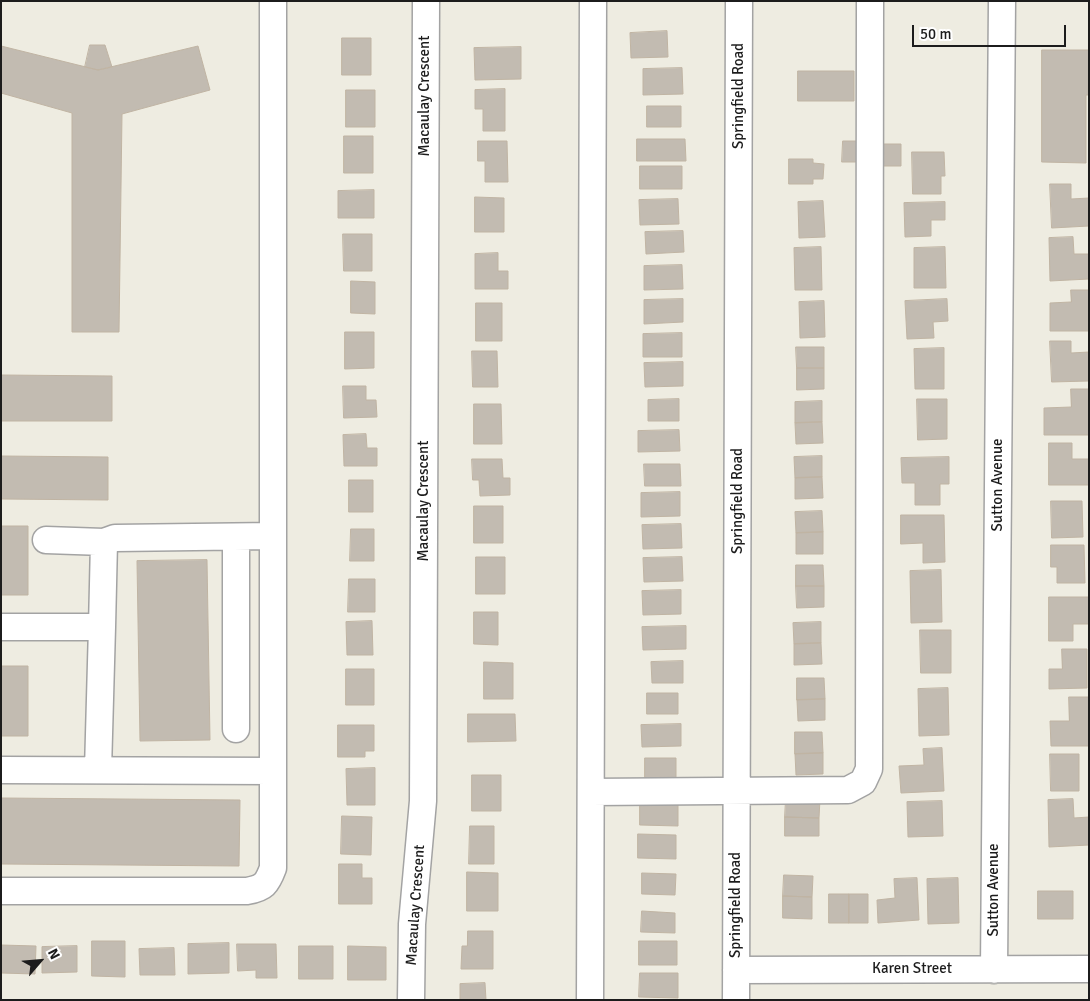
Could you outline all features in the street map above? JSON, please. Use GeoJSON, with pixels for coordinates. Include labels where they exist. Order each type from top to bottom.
{"type":"FeatureCollection","features":[{"type":"Feature","properties":{"kind":"street"},"geometry":{"type":"LineString","coordinates":[[1,891],[247,891],[259,889],[269,881],[273,868],[273,1]]}},
{"type":"Feature","properties":{"kind":"street","name":"Macaulay Crescent"},"geometry":{"type":"LineString","coordinates":[[411,1000],[412,924],[423,802],[426,1]]}},
{"type":"Feature","properties":{"kind":"street"},"geometry":{"type":"LineString","coordinates":[[590,1000],[592,1]]}},
{"type":"Feature","properties":{"kind":"street","name":"Springfield Road"},"geometry":{"type":"LineString","coordinates":[[736,1000],[740,1]]}},
{"type":"Feature","properties":{"kind":"street"},"geometry":{"type":"LineString","coordinates":[[591,792],[848,790],[863,782],[868,769],[870,1]]}},
{"type":"Feature","properties":{"kind":"street","name":"Sutton Avenue"},"geometry":{"type":"LineString","coordinates":[[994,970],[1002,1]]}},
{"type":"Feature","properties":{"kind":"street"},"geometry":{"type":"LineString","coordinates":[[46,540],[104,542],[115,538],[273,536]]}},
{"type":"Feature","properties":{"kind":"street"},"geometry":{"type":"LineString","coordinates":[[236,537],[236,729]]}},
{"type":"Feature","properties":{"kind":"street"},"geometry":{"type":"LineString","coordinates":[[98,770],[104,542]]}},
{"type":"Feature","properties":{"kind":"street"},"geometry":{"type":"LineString","coordinates":[[1,627],[102,627]]}},
{"type":"Feature","properties":{"kind":"street"},"geometry":{"type":"LineString","coordinates":[[1,770],[273,771]]}},
{"type":"Feature","properties":{"kind":"street","name":"Karen Street"},"geometry":{"type":"LineString","coordinates":[[736,970],[1089,970]]}},
{"type":"Feature","properties":{"kind":"building"},"geometry":{"type":"Polygon","coordinates":[[[667,31],[668,57],[631,58],[630,33],[667,31]]]}},
{"type":"Feature","properties":{"kind":"building"},"geometry":{"type":"Polygon","coordinates":[[[342,38],[371,38],[371,75],[342,75],[342,38]]]}},
{"type":"Feature","properties":{"kind":"building"},"geometry":{"type":"Polygon","coordinates":[[[90,45],[105,45],[112,67],[98,70],[85,67],[90,45]]]}},
{"type":"Feature","properties":{"kind":"building"},"geometry":{"type":"Polygon","coordinates":[[[1,46],[98,70],[198,46],[210,90],[122,114],[119,332],[72,332],[72,113],[1,93],[1,46]]]}},
{"type":"Feature","properties":{"kind":"building"},"geometry":{"type":"Polygon","coordinates":[[[521,47],[521,79],[475,80],[474,48],[521,47]]]}},
{"type":"Feature","properties":{"kind":"building"},"geometry":{"type":"Polygon","coordinates":[[[1042,50],[1089,50],[1089,95],[1086,95],[1086,163],[1042,162],[1042,50]]]}},
{"type":"Feature","properties":{"kind":"building"},"geometry":{"type":"Polygon","coordinates":[[[682,68],[683,94],[643,95],[643,69],[682,68]]]}},
{"type":"Feature","properties":{"kind":"building"},"geometry":{"type":"Polygon","coordinates":[[[798,71],[854,71],[854,101],[798,101],[798,71]]]}},
{"type":"Feature","properties":{"kind":"building"},"geometry":{"type":"Polygon","coordinates":[[[505,89],[505,131],[483,131],[483,109],[475,109],[475,90],[505,89]]]}},
{"type":"Feature","properties":{"kind":"building"},"geometry":{"type":"Polygon","coordinates":[[[346,90],[375,90],[375,127],[346,127],[346,90]]]}},
{"type":"Feature","properties":{"kind":"building"},"geometry":{"type":"Polygon","coordinates":[[[647,106],[681,106],[681,127],[647,127],[647,106]]]}},
{"type":"Feature","properties":{"kind":"building"},"geometry":{"type":"Polygon","coordinates":[[[344,136],[373,136],[373,173],[344,173],[344,136]]]}},
{"type":"Feature","properties":{"kind":"building"},"geometry":{"type":"Polygon","coordinates":[[[637,139],[685,139],[686,161],[637,161],[637,139]]]}},
{"type":"Feature","properties":{"kind":"building"},"geometry":{"type":"Polygon","coordinates":[[[478,141],[507,141],[508,182],[485,182],[485,161],[478,161],[478,141]]]}},
{"type":"Feature","properties":{"kind":"building"},"geometry":{"type":"Polygon","coordinates":[[[843,141],[858,141],[858,162],[842,162],[843,141]]]}},
{"type":"Feature","properties":{"kind":"building"},"geometry":{"type":"Polygon","coordinates":[[[879,144],[901,144],[901,166],[879,166],[879,144]]]}},
{"type":"Feature","properties":{"kind":"building"},"geometry":{"type":"Polygon","coordinates":[[[912,152],[944,152],[945,176],[941,176],[941,194],[913,194],[912,152]]]}},
{"type":"Feature","properties":{"kind":"building"},"geometry":{"type":"Polygon","coordinates":[[[789,159],[813,159],[813,163],[824,164],[823,179],[813,179],[813,184],[789,184],[789,159]]]}},
{"type":"Feature","properties":{"kind":"building"},"geometry":{"type":"Polygon","coordinates":[[[640,166],[682,166],[682,189],[640,189],[640,166]]]}},
{"type":"Feature","properties":{"kind":"building"},"geometry":{"type":"Polygon","coordinates":[[[1050,184],[1071,184],[1071,199],[1089,198],[1089,226],[1052,228],[1050,184]]]}},
{"type":"Feature","properties":{"kind":"building"},"geometry":{"type":"Polygon","coordinates":[[[374,190],[374,218],[338,218],[338,191],[374,190]]]}},
{"type":"Feature","properties":{"kind":"building"},"geometry":{"type":"Polygon","coordinates":[[[475,197],[504,198],[504,232],[475,232],[475,197]]]}},
{"type":"Feature","properties":{"kind":"building"},"geometry":{"type":"Polygon","coordinates":[[[678,199],[679,224],[640,225],[639,200],[678,199]]]}},
{"type":"Feature","properties":{"kind":"building"},"geometry":{"type":"Polygon","coordinates":[[[823,201],[825,237],[799,238],[798,202],[823,201]]]}},
{"type":"Feature","properties":{"kind":"building"},"geometry":{"type":"Polygon","coordinates":[[[945,202],[945,220],[931,220],[931,236],[905,237],[904,203],[945,202]]]}},
{"type":"Feature","properties":{"kind":"building"},"geometry":{"type":"Polygon","coordinates":[[[683,231],[684,252],[646,254],[645,232],[683,231]]]}},
{"type":"Feature","properties":{"kind":"building"},"geometry":{"type":"Polygon","coordinates":[[[343,234],[372,234],[372,271],[344,271],[343,234]]]}},
{"type":"Feature","properties":{"kind":"building"},"geometry":{"type":"Polygon","coordinates":[[[1073,237],[1074,254],[1089,254],[1089,279],[1050,281],[1049,238],[1073,237]]]}},
{"type":"Feature","properties":{"kind":"building"},"geometry":{"type":"Polygon","coordinates":[[[821,247],[822,290],[795,290],[794,248],[821,247]]]}},
{"type":"Feature","properties":{"kind":"building"},"geometry":{"type":"Polygon","coordinates":[[[945,247],[946,288],[914,288],[914,248],[945,247]]]}},
{"type":"Feature","properties":{"kind":"building"},"geometry":{"type":"Polygon","coordinates":[[[498,253],[498,271],[508,271],[508,289],[475,289],[475,254],[498,253]]]}},
{"type":"Feature","properties":{"kind":"building"},"geometry":{"type":"Polygon","coordinates":[[[682,265],[683,289],[644,290],[644,266],[682,265]]]}},
{"type":"Feature","properties":{"kind":"building"},"geometry":{"type":"Polygon","coordinates":[[[351,281],[375,282],[375,314],[351,313],[351,281]]]}},
{"type":"Feature","properties":{"kind":"building"},"geometry":{"type":"Polygon","coordinates":[[[1071,290],[1089,290],[1089,331],[1050,331],[1050,303],[1071,302],[1071,290]]]}},
{"type":"Feature","properties":{"kind":"building"},"geometry":{"type":"Polygon","coordinates":[[[683,299],[683,322],[644,324],[644,300],[683,299]]]}},
{"type":"Feature","properties":{"kind":"building"},"geometry":{"type":"Polygon","coordinates":[[[947,299],[948,321],[933,322],[934,338],[907,339],[905,301],[947,299]]]}},
{"type":"Feature","properties":{"kind":"building"},"geometry":{"type":"Polygon","coordinates":[[[824,301],[825,337],[800,338],[799,302],[824,301]]]}},
{"type":"Feature","properties":{"kind":"building"},"geometry":{"type":"Polygon","coordinates":[[[476,303],[502,303],[502,341],[476,341],[476,303]]]}},
{"type":"Feature","properties":{"kind":"building"},"geometry":{"type":"Polygon","coordinates":[[[345,332],[374,332],[374,368],[345,369],[345,332]]]}},
{"type":"Feature","properties":{"kind":"building"},"geometry":{"type":"Polygon","coordinates":[[[682,333],[682,357],[643,357],[643,334],[682,333]]]}},
{"type":"Feature","properties":{"kind":"building"},"geometry":{"type":"Polygon","coordinates":[[[1050,341],[1071,341],[1071,353],[1089,352],[1089,381],[1052,382],[1050,341]]]}},
{"type":"Feature","properties":{"kind":"building"},"geometry":{"type":"Polygon","coordinates":[[[796,347],[824,347],[824,368],[797,368],[796,347]]]}},
{"type":"Feature","properties":{"kind":"building"},"geometry":{"type":"Polygon","coordinates":[[[944,348],[944,389],[915,389],[914,349],[944,348]]]}},
{"type":"Feature","properties":{"kind":"building"},"geometry":{"type":"Polygon","coordinates":[[[472,351],[497,351],[498,387],[473,387],[472,351]]]}},
{"type":"Feature","properties":{"kind":"building"},"geometry":{"type":"Polygon","coordinates":[[[683,362],[683,386],[645,387],[644,363],[683,362]]]}},
{"type":"Feature","properties":{"kind":"building"},"geometry":{"type":"Polygon","coordinates":[[[797,368],[824,368],[824,389],[797,390],[797,368]]]}},
{"type":"Feature","properties":{"kind":"building"},"geometry":{"type":"Polygon","coordinates":[[[1,375],[112,376],[112,421],[1,421],[1,375]]]}},
{"type":"Feature","properties":{"kind":"building"},"geometry":{"type":"Polygon","coordinates":[[[343,386],[366,386],[366,400],[376,400],[377,417],[344,418],[343,386]]]}},
{"type":"Feature","properties":{"kind":"building"},"geometry":{"type":"Polygon","coordinates":[[[1071,389],[1089,389],[1089,435],[1044,435],[1044,408],[1071,407],[1071,389]]]}},
{"type":"Feature","properties":{"kind":"building"},"geometry":{"type":"Polygon","coordinates":[[[679,399],[679,421],[648,421],[648,400],[679,399]]]}},
{"type":"Feature","properties":{"kind":"building"},"geometry":{"type":"Polygon","coordinates":[[[917,399],[947,399],[947,439],[918,440],[917,399]]]}},
{"type":"Feature","properties":{"kind":"building"},"geometry":{"type":"Polygon","coordinates":[[[822,401],[822,422],[795,423],[795,402],[822,401]]]}},
{"type":"Feature","properties":{"kind":"building"},"geometry":{"type":"Polygon","coordinates":[[[474,404],[501,404],[502,444],[474,444],[474,404]]]}},
{"type":"Feature","properties":{"kind":"building"},"geometry":{"type":"Polygon","coordinates":[[[822,422],[823,443],[796,444],[795,423],[822,422]]]}},
{"type":"Feature","properties":{"kind":"building"},"geometry":{"type":"Polygon","coordinates":[[[679,430],[680,451],[638,452],[638,431],[679,430]]]}},
{"type":"Feature","properties":{"kind":"building"},"geometry":{"type":"Polygon","coordinates":[[[366,434],[367,448],[377,448],[377,466],[344,466],[343,435],[366,434]]]}},
{"type":"Feature","properties":{"kind":"building"},"geometry":{"type":"Polygon","coordinates":[[[1049,443],[1072,443],[1072,459],[1089,459],[1089,485],[1049,485],[1049,443]]]}},
{"type":"Feature","properties":{"kind":"building"},"geometry":{"type":"Polygon","coordinates":[[[1,456],[108,457],[108,500],[1,499],[1,456]]]}},
{"type":"Feature","properties":{"kind":"building"},"geometry":{"type":"Polygon","coordinates":[[[822,456],[822,477],[795,478],[794,457],[822,456]]]}},
{"type":"Feature","properties":{"kind":"building"},"geometry":{"type":"Polygon","coordinates":[[[949,457],[949,484],[940,484],[940,505],[915,505],[915,483],[902,483],[901,458],[949,457]]]}},
{"type":"Feature","properties":{"kind":"building"},"geometry":{"type":"Polygon","coordinates":[[[472,459],[502,459],[503,478],[510,478],[510,495],[480,496],[479,480],[473,480],[472,459]]]}},
{"type":"Feature","properties":{"kind":"building"},"geometry":{"type":"Polygon","coordinates":[[[644,464],[680,464],[681,486],[645,486],[644,464]]]}},
{"type":"Feature","properties":{"kind":"building"},"geometry":{"type":"Polygon","coordinates":[[[822,477],[823,498],[795,499],[795,478],[822,477]]]}},
{"type":"Feature","properties":{"kind":"building"},"geometry":{"type":"Polygon","coordinates":[[[349,480],[373,480],[373,512],[349,512],[349,480]]]}},
{"type":"Feature","properties":{"kind":"building"},"geometry":{"type":"Polygon","coordinates":[[[680,492],[680,516],[641,517],[641,493],[680,492]]]}},
{"type":"Feature","properties":{"kind":"building"},"geometry":{"type":"Polygon","coordinates":[[[1051,501],[1082,501],[1083,537],[1052,538],[1051,501]]]}},
{"type":"Feature","properties":{"kind":"building"},"geometry":{"type":"Polygon","coordinates":[[[474,506],[503,506],[503,543],[474,543],[474,506]]]}},
{"type":"Feature","properties":{"kind":"building"},"geometry":{"type":"Polygon","coordinates":[[[822,511],[823,532],[796,533],[795,512],[822,511]]]}},
{"type":"Feature","properties":{"kind":"building"},"geometry":{"type":"Polygon","coordinates":[[[901,515],[944,515],[945,562],[923,563],[923,543],[901,544],[901,515]]]}},
{"type":"Feature","properties":{"kind":"building"},"geometry":{"type":"Polygon","coordinates":[[[681,524],[682,548],[643,549],[642,525],[681,524]]]}},
{"type":"Feature","properties":{"kind":"building"},"geometry":{"type":"Polygon","coordinates":[[[1,526],[28,526],[28,595],[1,595],[1,526]]]}},
{"type":"Feature","properties":{"kind":"building"},"geometry":{"type":"Polygon","coordinates":[[[351,529],[374,529],[374,561],[350,561],[351,529]]]}},
{"type":"Feature","properties":{"kind":"building"},"geometry":{"type":"Polygon","coordinates":[[[823,532],[823,554],[796,554],[796,533],[823,532]]]}},
{"type":"Feature","properties":{"kind":"building"},"geometry":{"type":"Polygon","coordinates":[[[1051,545],[1084,545],[1085,583],[1057,583],[1057,567],[1051,567],[1051,545]]]}},
{"type":"Feature","properties":{"kind":"building"},"geometry":{"type":"Polygon","coordinates":[[[476,557],[505,557],[505,594],[476,594],[476,557]]]}},
{"type":"Feature","properties":{"kind":"building"},"geometry":{"type":"Polygon","coordinates":[[[682,557],[683,581],[644,582],[643,558],[682,557]]]}},
{"type":"Feature","properties":{"kind":"building"},"geometry":{"type":"Polygon","coordinates":[[[207,560],[210,740],[140,741],[137,561],[207,560]]]}},
{"type":"Feature","properties":{"kind":"building"},"geometry":{"type":"Polygon","coordinates":[[[796,565],[823,565],[824,586],[796,586],[796,565]]]}},
{"type":"Feature","properties":{"kind":"building"},"geometry":{"type":"Polygon","coordinates":[[[941,570],[942,622],[911,623],[910,571],[941,570]]]}},
{"type":"Feature","properties":{"kind":"building"},"geometry":{"type":"Polygon","coordinates":[[[349,579],[375,579],[375,612],[348,612],[349,579]]]}},
{"type":"Feature","properties":{"kind":"building"},"geometry":{"type":"Polygon","coordinates":[[[796,586],[824,586],[824,607],[797,608],[796,586]]]}},
{"type":"Feature","properties":{"kind":"building"},"geometry":{"type":"Polygon","coordinates":[[[681,590],[681,614],[643,615],[642,591],[681,590]]]}},
{"type":"Feature","properties":{"kind":"building"},"geometry":{"type":"Polygon","coordinates":[[[1049,597],[1089,597],[1089,624],[1073,624],[1073,641],[1049,641],[1049,597]]]}},
{"type":"Feature","properties":{"kind":"building"},"geometry":{"type":"Polygon","coordinates":[[[474,612],[498,612],[498,645],[474,644],[474,612]]]}},
{"type":"Feature","properties":{"kind":"building"},"geometry":{"type":"Polygon","coordinates":[[[372,621],[373,655],[347,655],[346,622],[372,621]]]}},
{"type":"Feature","properties":{"kind":"building"},"geometry":{"type":"Polygon","coordinates":[[[821,622],[821,643],[794,644],[793,623],[821,622]]]}},
{"type":"Feature","properties":{"kind":"building"},"geometry":{"type":"Polygon","coordinates":[[[686,626],[686,649],[643,650],[642,627],[686,626]]]}},
{"type":"Feature","properties":{"kind":"building"},"geometry":{"type":"Polygon","coordinates":[[[920,630],[951,630],[951,673],[921,673],[920,630]]]}},
{"type":"Feature","properties":{"kind":"building"},"geometry":{"type":"Polygon","coordinates":[[[821,643],[822,664],[794,665],[794,644],[821,643]]]}},
{"type":"Feature","properties":{"kind":"building"},"geometry":{"type":"Polygon","coordinates":[[[1062,649],[1087,649],[1087,688],[1049,689],[1049,669],[1062,669],[1062,649]]]}},
{"type":"Feature","properties":{"kind":"building"},"geometry":{"type":"Polygon","coordinates":[[[683,661],[683,683],[652,683],[651,662],[683,661]]]}},
{"type":"Feature","properties":{"kind":"building"},"geometry":{"type":"Polygon","coordinates":[[[484,662],[513,663],[513,699],[484,699],[484,662]]]}},
{"type":"Feature","properties":{"kind":"building"},"geometry":{"type":"Polygon","coordinates":[[[1,666],[28,666],[28,736],[1,736],[1,666]]]}},
{"type":"Feature","properties":{"kind":"building"},"geometry":{"type":"Polygon","coordinates":[[[346,669],[374,669],[374,705],[346,705],[346,669]]]}},
{"type":"Feature","properties":{"kind":"building"},"geometry":{"type":"Polygon","coordinates":[[[797,678],[824,678],[825,699],[797,700],[797,678]]]}},
{"type":"Feature","properties":{"kind":"building"},"geometry":{"type":"Polygon","coordinates":[[[948,688],[949,735],[919,736],[918,689],[948,688]]]}},
{"type":"Feature","properties":{"kind":"building"},"geometry":{"type":"Polygon","coordinates":[[[647,693],[678,693],[678,714],[647,714],[647,693]]]}},
{"type":"Feature","properties":{"kind":"building"},"geometry":{"type":"Polygon","coordinates":[[[1069,697],[1089,697],[1089,746],[1051,746],[1050,721],[1069,721],[1069,697]]]}},
{"type":"Feature","properties":{"kind":"building"},"geometry":{"type":"Polygon","coordinates":[[[825,699],[825,720],[798,721],[797,700],[825,699]]]}},
{"type":"Feature","properties":{"kind":"building"},"geometry":{"type":"Polygon","coordinates":[[[468,714],[515,714],[516,741],[468,742],[468,714]]]}},
{"type":"Feature","properties":{"kind":"building"},"geometry":{"type":"Polygon","coordinates":[[[681,724],[681,746],[642,747],[641,725],[681,724]]]}},
{"type":"Feature","properties":{"kind":"building"},"geometry":{"type":"Polygon","coordinates":[[[338,725],[374,725],[374,751],[365,751],[365,757],[338,757],[338,725]]]}},
{"type":"Feature","properties":{"kind":"building"},"geometry":{"type":"Polygon","coordinates":[[[795,732],[822,732],[823,753],[795,754],[795,732]]]}},
{"type":"Feature","properties":{"kind":"building"},"geometry":{"type":"Polygon","coordinates":[[[942,748],[944,791],[901,793],[899,766],[924,765],[923,749],[942,748]]]}},
{"type":"Feature","properties":{"kind":"building"},"geometry":{"type":"Polygon","coordinates":[[[823,753],[823,774],[796,775],[795,754],[823,753]]]}},
{"type":"Feature","properties":{"kind":"building"},"geometry":{"type":"Polygon","coordinates":[[[1050,754],[1079,754],[1079,791],[1051,791],[1050,754]]]}},
{"type":"Feature","properties":{"kind":"building"},"geometry":{"type":"Polygon","coordinates":[[[645,758],[676,758],[676,779],[645,779],[645,758]]]}},
{"type":"Feature","properties":{"kind":"building"},"geometry":{"type":"Polygon","coordinates":[[[375,768],[375,805],[347,805],[346,769],[375,768]]]}},
{"type":"Feature","properties":{"kind":"building"},"geometry":{"type":"Polygon","coordinates":[[[472,775],[501,775],[501,811],[472,811],[472,775]]]}},
{"type":"Feature","properties":{"kind":"building"},"geometry":{"type":"Polygon","coordinates":[[[1,798],[240,800],[239,866],[1,864],[1,798]]]}},
{"type":"Feature","properties":{"kind":"building"},"geometry":{"type":"Polygon","coordinates":[[[786,799],[820,799],[819,818],[785,817],[786,799]]]}},
{"type":"Feature","properties":{"kind":"building"},"geometry":{"type":"Polygon","coordinates":[[[1073,799],[1074,818],[1089,817],[1089,845],[1049,847],[1048,800],[1073,799]]]}},
{"type":"Feature","properties":{"kind":"building"},"geometry":{"type":"Polygon","coordinates":[[[640,801],[678,802],[678,826],[640,825],[640,801]]]}},
{"type":"Feature","properties":{"kind":"building"},"geometry":{"type":"Polygon","coordinates":[[[942,801],[943,836],[908,837],[907,802],[942,801]]]}},
{"type":"Feature","properties":{"kind":"building"},"geometry":{"type":"Polygon","coordinates":[[[342,816],[372,817],[371,855],[341,854],[342,816]]]}},
{"type":"Feature","properties":{"kind":"building"},"geometry":{"type":"Polygon","coordinates":[[[785,817],[819,818],[819,836],[785,836],[785,817]]]}},
{"type":"Feature","properties":{"kind":"building"},"geometry":{"type":"Polygon","coordinates":[[[470,826],[494,826],[494,864],[469,864],[470,826]]]}},
{"type":"Feature","properties":{"kind":"building"},"geometry":{"type":"Polygon","coordinates":[[[638,834],[676,835],[676,859],[638,858],[638,834]]]}},
{"type":"Feature","properties":{"kind":"building"},"geometry":{"type":"Polygon","coordinates":[[[339,864],[362,864],[362,878],[372,878],[372,904],[339,904],[339,864]]]}},
{"type":"Feature","properties":{"kind":"building"},"geometry":{"type":"Polygon","coordinates":[[[467,872],[498,873],[498,911],[467,911],[467,872]]]}},
{"type":"Feature","properties":{"kind":"building"},"geometry":{"type":"Polygon","coordinates":[[[642,873],[676,874],[675,895],[642,894],[642,873]]]}},
{"type":"Feature","properties":{"kind":"building"},"geometry":{"type":"Polygon","coordinates":[[[784,875],[813,876],[812,897],[783,896],[784,875]]]}},
{"type":"Feature","properties":{"kind":"building"},"geometry":{"type":"Polygon","coordinates":[[[917,878],[919,920],[878,923],[877,900],[895,898],[894,879],[917,878]]]}},
{"type":"Feature","properties":{"kind":"building"},"geometry":{"type":"Polygon","coordinates":[[[958,878],[959,923],[928,924],[927,879],[958,878]]]}},
{"type":"Feature","properties":{"kind":"building"},"geometry":{"type":"Polygon","coordinates":[[[1038,891],[1073,891],[1073,919],[1038,919],[1038,891]]]}},
{"type":"Feature","properties":{"kind":"building"},"geometry":{"type":"Polygon","coordinates":[[[829,894],[849,894],[849,923],[829,923],[829,894]]]}},
{"type":"Feature","properties":{"kind":"building"},"geometry":{"type":"Polygon","coordinates":[[[849,894],[868,894],[868,923],[849,923],[849,894]]]}},
{"type":"Feature","properties":{"kind":"building"},"geometry":{"type":"Polygon","coordinates":[[[783,896],[812,897],[812,919],[783,918],[783,896]]]}},
{"type":"Feature","properties":{"kind":"building"},"geometry":{"type":"Polygon","coordinates":[[[642,911],[675,913],[675,933],[641,932],[642,911]]]}},
{"type":"Feature","properties":{"kind":"building"},"geometry":{"type":"Polygon","coordinates":[[[468,931],[493,931],[493,969],[461,969],[462,946],[467,946],[468,931]]]}},
{"type":"Feature","properties":{"kind":"building"},"geometry":{"type":"Polygon","coordinates":[[[92,941],[125,941],[125,977],[92,976],[92,941]]]}},
{"type":"Feature","properties":{"kind":"building"},"geometry":{"type":"Polygon","coordinates":[[[639,941],[677,941],[677,965],[639,965],[639,941]]]}},
{"type":"Feature","properties":{"kind":"building"},"geometry":{"type":"Polygon","coordinates":[[[229,943],[229,973],[188,974],[188,944],[229,943]]]}},
{"type":"Feature","properties":{"kind":"building"},"geometry":{"type":"Polygon","coordinates":[[[237,944],[276,944],[277,978],[256,978],[256,970],[238,971],[237,944]]]}},
{"type":"Feature","properties":{"kind":"building"},"geometry":{"type":"Polygon","coordinates":[[[1,945],[36,946],[35,974],[1,973],[1,945]]]}},
{"type":"Feature","properties":{"kind":"building"},"geometry":{"type":"Polygon","coordinates":[[[77,946],[77,972],[42,973],[42,947],[77,946]]]}},
{"type":"Feature","properties":{"kind":"building"},"geometry":{"type":"Polygon","coordinates":[[[299,946],[333,946],[333,979],[299,979],[299,946]]]}},
{"type":"Feature","properties":{"kind":"building"},"geometry":{"type":"Polygon","coordinates":[[[348,946],[386,947],[386,980],[348,980],[348,946]]]}},
{"type":"Feature","properties":{"kind":"building"},"geometry":{"type":"Polygon","coordinates":[[[174,948],[175,975],[140,975],[139,949],[174,948]]]}},
{"type":"Feature","properties":{"kind":"building"},"geometry":{"type":"Polygon","coordinates":[[[640,973],[678,973],[678,998],[639,997],[640,973]]]}},
{"type":"Feature","properties":{"kind":"building"},"geometry":{"type":"Polygon","coordinates":[[[485,983],[486,1000],[460,1000],[460,984],[485,983]]]}}]}
